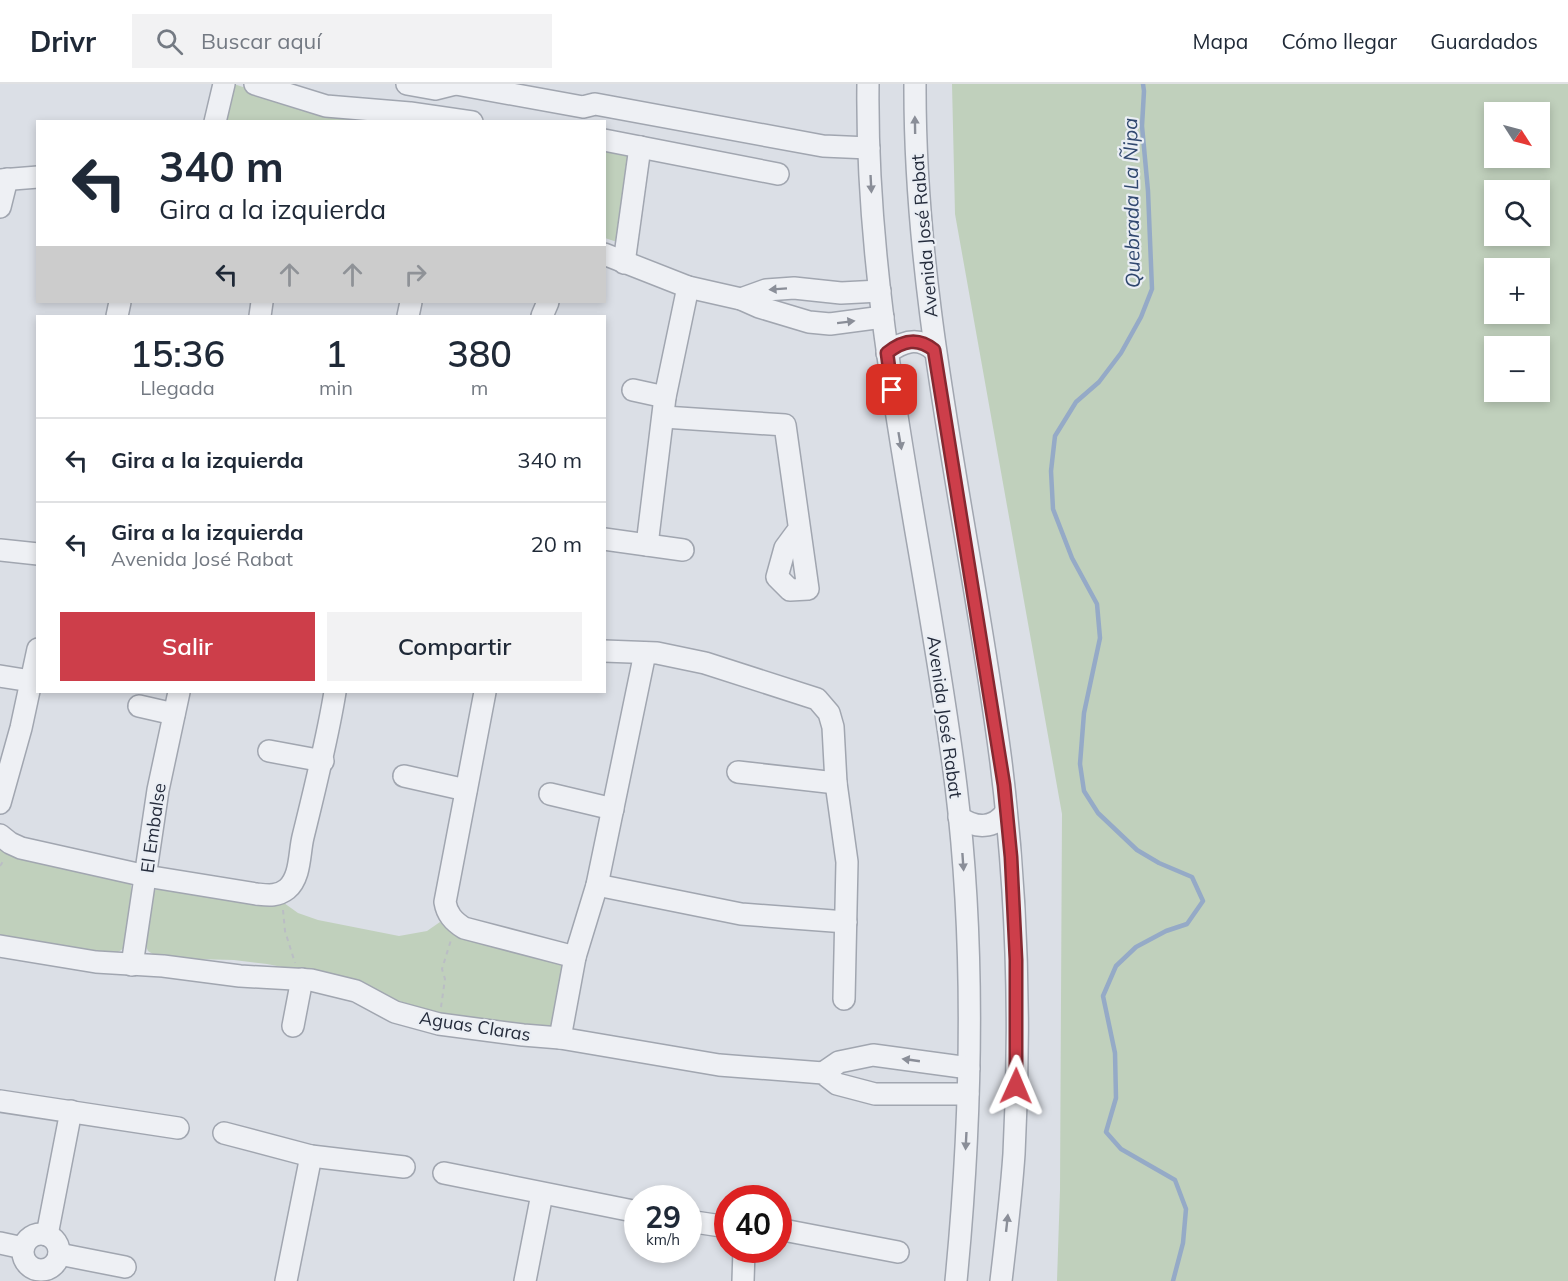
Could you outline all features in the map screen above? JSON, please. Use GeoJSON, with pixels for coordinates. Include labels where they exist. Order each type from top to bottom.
{"type":"FeatureCollection","features":[{"type":"Feature","properties":{"kind":"street"},"geometry":{"type":"LineString","coordinates":[[215,120],[224,84]]}},
{"type":"Feature","properties":{"kind":"street"},"geometry":{"type":"LineString","coordinates":[[255,84],[326,106],[410,113],[458,120]]}},
{"type":"Feature","properties":{"kind":"street"},"geometry":{"type":"LineString","coordinates":[[407,84],[435,89],[455,84],[583,108],[595,104],[823,146],[869,148]]}},
{"type":"Feature","properties":{"kind":"street","name":"Avenida José Rabat"},"geometry":{"type":"LineString","coordinates":[[868,84],[869,148],[887,353],[939,669],[959,817],[970,993],[964,1182],[956,1281]]}},
{"type":"Feature","properties":{"kind":"street","name":"Avenida José Rabat"},"geometry":{"type":"LineString","coordinates":[[915,84],[918,187],[934,350],[994,717],[1011,857],[1017,1039],[1013,1158],[1001,1281]]}},
{"type":"Feature","properties":{"kind":"street"},"geometry":{"type":"LineString","coordinates":[[606,140],[778,174]]}},
{"type":"Feature","properties":{"kind":"street"},"geometry":{"type":"LineString","coordinates":[[624,263],[640,147]]}},
{"type":"Feature","properties":{"kind":"street"},"geometry":{"type":"LineString","coordinates":[[0,207],[4,179],[36,177]]}},
{"type":"Feature","properties":{"kind":"street"},"geometry":{"type":"LineString","coordinates":[[606,255],[688,287],[741,299],[759,307],[809,322],[830,324],[883,317]]}},
{"type":"Feature","properties":{"kind":"street"},"geometry":{"type":"LineString","coordinates":[[647,545],[665,407],[688,287]]}},
{"type":"Feature","properties":{"kind":"street"},"geometry":{"type":"LineString","coordinates":[[741,299],[766,290],[794,288],[841,293],[880,291]]}},
{"type":"Feature","properties":{"kind":"street"},"geometry":{"type":"LineString","coordinates":[[887,353],[895,346],[908,341],[925,343],[934,350]]}},
{"type":"Feature","properties":{"kind":"street"},"geometry":{"type":"LineString","coordinates":[[633,390],[665,407],[784,425],[799,529]]}},
{"type":"Feature","properties":{"kind":"street"},"geometry":{"type":"LineString","coordinates":[[606,539],[683,550]]}},
{"type":"Feature","properties":{"kind":"street"},"geometry":{"type":"LineString","coordinates":[[0,550],[36,554]]}},
{"type":"Feature","properties":{"kind":"street"},"geometry":{"type":"LineString","coordinates":[[606,651],[657,653],[705,663],[817,699],[829,713],[833,727],[836,783],[847,861],[844,999]]}},
{"type":"Feature","properties":{"kind":"street"},"geometry":{"type":"LineString","coordinates":[[560,1038],[575,957],[597,885],[645,653]]}},
{"type":"Feature","properties":{"kind":"street"},"geometry":{"type":"LineString","coordinates":[[0,803],[21,728],[36,658]]}},
{"type":"Feature","properties":{"kind":"street"},"geometry":{"type":"LineString","coordinates":[[0,676],[31,681]]}},
{"type":"Feature","properties":{"kind":"street","name":"El Embalse"},"geometry":{"type":"LineString","coordinates":[[132,964],[158,790],[179,693]]}},
{"type":"Feature","properties":{"kind":"street"},"geometry":{"type":"LineString","coordinates":[[0,835],[15,846],[146,876],[256,894],[280,893],[287,889],[295,877],[323,761],[335,693]]}},
{"type":"Feature","properties":{"kind":"street"},"geometry":{"type":"LineString","coordinates":[[485,693],[445,902],[447,911],[464,928],[575,957]]}},
{"type":"Feature","properties":{"kind":"street"},"geometry":{"type":"LineString","coordinates":[[139,706],[174,714]]}},
{"type":"Feature","properties":{"kind":"street"},"geometry":{"type":"LineString","coordinates":[[269,751],[323,761]]}},
{"type":"Feature","properties":{"kind":"street"},"geometry":{"type":"LineString","coordinates":[[738,772],[836,783]]}},
{"type":"Feature","properties":{"kind":"street"},"geometry":{"type":"LineString","coordinates":[[404,776],[466,790]]}},
{"type":"Feature","properties":{"kind":"street"},"geometry":{"type":"LineString","coordinates":[[550,795],[613,808]]}},
{"type":"Feature","properties":{"kind":"street"},"geometry":{"type":"LineString","coordinates":[[959,817],[971,824],[984,826],[997,822],[1006,812]]}},
{"type":"Feature","properties":{"kind":"street"},"geometry":{"type":"LineString","coordinates":[[597,885],[741,914],[846,922]]}},
{"type":"Feature","properties":{"kind":"street","name":"Aguas Claras"},"geometry":{"type":"LineString","coordinates":[[0,946],[96,963],[132,964],[240,976],[302,979],[356,992],[395,1012],[439,1024],[560,1038],[719,1065],[823,1073],[837,1084],[875,1094],[968,1094]]}},
{"type":"Feature","properties":{"kind":"street"},"geometry":{"type":"LineString","coordinates":[[293,1026],[302,979]]}},
{"type":"Feature","properties":{"kind":"street"},"geometry":{"type":"LineString","coordinates":[[823,1073],[839,1062],[873,1055],[969,1068]]}},
{"type":"Feature","properties":{"kind":"street"},"geometry":{"type":"LineString","coordinates":[[0,1101],[178,1128]]}},
{"type":"Feature","properties":{"kind":"street"},"geometry":{"type":"LineString","coordinates":[[47,1235],[71,1111]]}},
{"type":"Feature","properties":{"kind":"street"},"geometry":{"type":"LineString","coordinates":[[224,1133],[311,1156],[404,1167]]}},
{"type":"Feature","properties":{"kind":"street"},"geometry":{"type":"LineString","coordinates":[[286,1281],[311,1156]]}},
{"type":"Feature","properties":{"kind":"street"},"geometry":{"type":"LineString","coordinates":[[444,1173],[624,1209]]}},
{"type":"Feature","properties":{"kind":"street"},"geometry":{"type":"LineString","coordinates":[[525,1281],[542,1194]]}},
{"type":"Feature","properties":{"kind":"street"},"geometry":{"type":"LineString","coordinates":[[792,1232],[898,1252]]}},
{"type":"Feature","properties":{"kind":"street"},"geometry":{"type":"LineString","coordinates":[[0,1243],[25,1265],[37,1270],[49,1269],[54,1265],[59,1254],[56,1243],[47,1235],[41,1234],[30,1238],[25,1265]]}},
{"type":"Feature","properties":{"kind":"street"},"geometry":{"type":"LineString","coordinates":[[59,1254],[124,1267]]}},
{"type":"Feature","properties":{"kind":"street"},"geometry":{"type":"LineString","coordinates":[[743,1281],[744,1263]]}},
{"type":"Feature","properties":{"kind":"path"},"geometry":{"type":"LineString","coordinates":[[280,893],[285,931],[302,979]]}},
{"type":"Feature","properties":{"kind":"path"},"geometry":{"type":"LineString","coordinates":[[439,1024],[445,979],[442,969],[457,923]]}},
{"type":"Feature","properties":{"kind":"green space"},"geometry":{"type":"Polygon","coordinates":[[[234,84],[319,113],[377,120],[225,120],[234,84]]]}},
{"type":"Feature","properties":{"kind":"green space"},"geometry":{"type":"Polygon","coordinates":[[[952,84],[1568,84],[1568,1281],[1057,1281],[1060,1190],[1062,814],[955,214],[952,84]]]}},
{"type":"Feature","properties":{"kind":"green space"},"geometry":{"type":"Polygon","coordinates":[[[606,148],[631,153],[617,242],[606,238],[606,148]]]}},
{"type":"Feature","properties":{"kind":"green space"},"geometry":{"type":"Polygon","coordinates":[[[0,844],[131,883],[132,923],[126,946],[112,955],[0,935],[0,844]]]}},
{"type":"Feature","properties":{"kind":"green space"},"geometry":{"type":"Polygon","coordinates":[[[167,882],[277,898],[298,913],[318,920],[399,936],[427,931],[440,922],[450,930],[557,960],[566,970],[552,1027],[540,1029],[438,1013],[399,1001],[357,982],[267,964],[234,960],[159,958],[148,951],[143,939],[150,894],[167,882]]]}},
{"type":"Feature","properties":{"kind":"waterway","name":"Quebrada La Ñipa"},"geometry":{"type":"LineString","coordinates":[[1143,84],[1142,126],[1148,191],[1152,289],[1141,317],[1121,353],[1099,382],[1076,402],[1055,436],[1051,471],[1053,509],[1072,558],[1097,604],[1100,638],[1084,713],[1080,764],[1084,791],[1098,813],[1137,850],[1159,863],[1192,877],[1203,901],[1187,924],[1166,931],[1136,947],[1116,966],[1103,996],[1115,1053],[1116,1098],[1106,1132],[1121,1149],[1175,1180],[1186,1209],[1183,1243],[1173,1281]]}},
{"type":"Feature","properties":{"kind":"route"},"geometry":{"type":"LineString","coordinates":[[892,390],[887,353],[895,346],[908,341],[925,343],[934,350],[1004,785],[1011,857],[1016,960],[1016,1086]]}}]}
